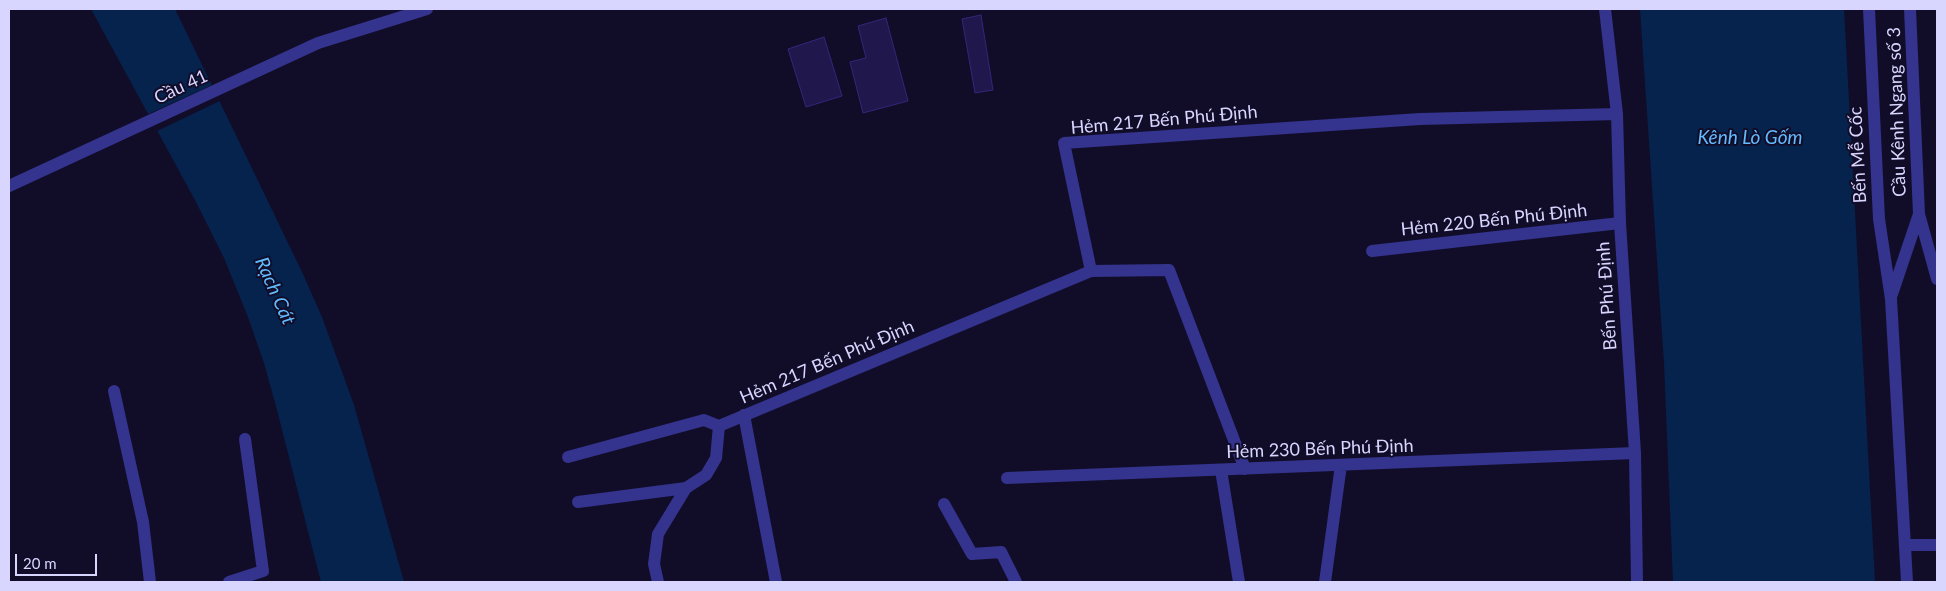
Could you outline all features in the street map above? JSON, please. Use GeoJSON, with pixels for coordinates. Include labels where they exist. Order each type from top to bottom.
{"type":"FeatureCollection","features":[{"type":"Feature","properties":{"kind":"street","name":"Cầu 41"},"geometry":{"type":"LineString","coordinates":[[9,186],[318,43],[427,9]]}},
{"type":"Feature","properties":{"kind":"street","name":"Bến Phú Định"},"geometry":{"type":"LineString","coordinates":[[1606,9],[1617,114],[1620,223],[1635,453],[1637,582]]}},
{"type":"Feature","properties":{"kind":"street","name":"Bến Mễ Cốc"},"geometry":{"type":"LineString","coordinates":[[1869,9],[1879,219],[1891,299],[1907,582]]}},
{"type":"Feature","properties":{"kind":"street","name":"Cầu Kênh Ngang số 3"},"geometry":{"type":"LineString","coordinates":[[1910,9],[1919,214]]}},
{"type":"Feature","properties":{"kind":"street","name":"Hẻm 217 Bến Phú Định"},"geometry":{"type":"LineString","coordinates":[[719,426],[1091,271],[1064,143],[1420,119],[1617,114]]}},
{"type":"Feature","properties":{"kind":"street","name":"Bến Mễ Cốc"},"geometry":{"type":"LineString","coordinates":[[1891,299],[1919,214]]}},
{"type":"Feature","properties":{"kind":"street"},"geometry":{"type":"LineString","coordinates":[[1919,214],[1937,279]]}},
{"type":"Feature","properties":{"kind":"street","name":"Hẻm 220 Bến Phú Định"},"geometry":{"type":"LineString","coordinates":[[1372,251],[1620,223]]}},
{"type":"Feature","properties":{"kind":"street"},"geometry":{"type":"LineString","coordinates":[[1091,271],[1168,270],[1245,469]]}},
{"type":"Feature","properties":{"kind":"street"},"geometry":{"type":"LineString","coordinates":[[114,391],[143,522],[150,582]]}},
{"type":"Feature","properties":{"kind":"street"},"geometry":{"type":"LineString","coordinates":[[744,416],[776,582]]}},
{"type":"Feature","properties":{"kind":"street"},"geometry":{"type":"LineString","coordinates":[[568,457],[704,420],[719,426],[716,458],[706,475],[686,488],[578,502]]}},
{"type":"Feature","properties":{"kind":"street"},"geometry":{"type":"LineString","coordinates":[[229,582],[263,571],[245,439]]}},
{"type":"Feature","properties":{"kind":"street","name":"Hẻm 230 Bến Phú Định"},"geometry":{"type":"LineString","coordinates":[[1007,478],[1635,453]]}},
{"type":"Feature","properties":{"kind":"street"},"geometry":{"type":"LineString","coordinates":[[1325,582],[1342,466]]}},
{"type":"Feature","properties":{"kind":"street"},"geometry":{"type":"LineString","coordinates":[[1222,470],[1239,582]]}},
{"type":"Feature","properties":{"kind":"street"},"geometry":{"type":"LineString","coordinates":[[658,582],[654,564],[658,534],[686,488]]}},
{"type":"Feature","properties":{"kind":"street"},"geometry":{"type":"LineString","coordinates":[[944,504],[972,554],[1001,552],[1016,582]]}},
{"type":"Feature","properties":{"kind":"street"},"geometry":{"type":"LineString","coordinates":[[1906,546],[1937,545]]}},
{"type":"Feature","properties":{"kind":"water","name":"Rạch Cát"},"geometry":{"type":"Polygon","coordinates":[[[91,9],[175,9],[322,317],[354,405],[404,582],[321,582],[277,410],[264,363],[248,317],[224,258],[196,202],[91,9]]]}},
{"type":"Feature","properties":{"kind":"water","name":"Kênh Lò Gốm"},"geometry":{"type":"Polygon","coordinates":[[[1640,9],[1844,9],[1875,582],[1673,582],[1664,363],[1640,9]]]}},
{"type":"Feature","properties":{"kind":"pier"},"geometry":{"type":"Polygon","coordinates":[[[214,84],[222,100],[155,132],[146,115],[214,84]]]}},
{"type":"Feature","properties":{"kind":"building"},"geometry":{"type":"Polygon","coordinates":[[[981,15],[993,90],[975,93],[962,19],[981,15]]]}},
{"type":"Feature","properties":{"kind":"building"},"geometry":{"type":"Polygon","coordinates":[[[886,18],[908,101],[863,113],[850,62],[866,58],[858,26],[886,18]]]}},
{"type":"Feature","properties":{"kind":"building"},"geometry":{"type":"Polygon","coordinates":[[[824,37],[842,96],[806,107],[788,49],[824,37]]]}}]}
